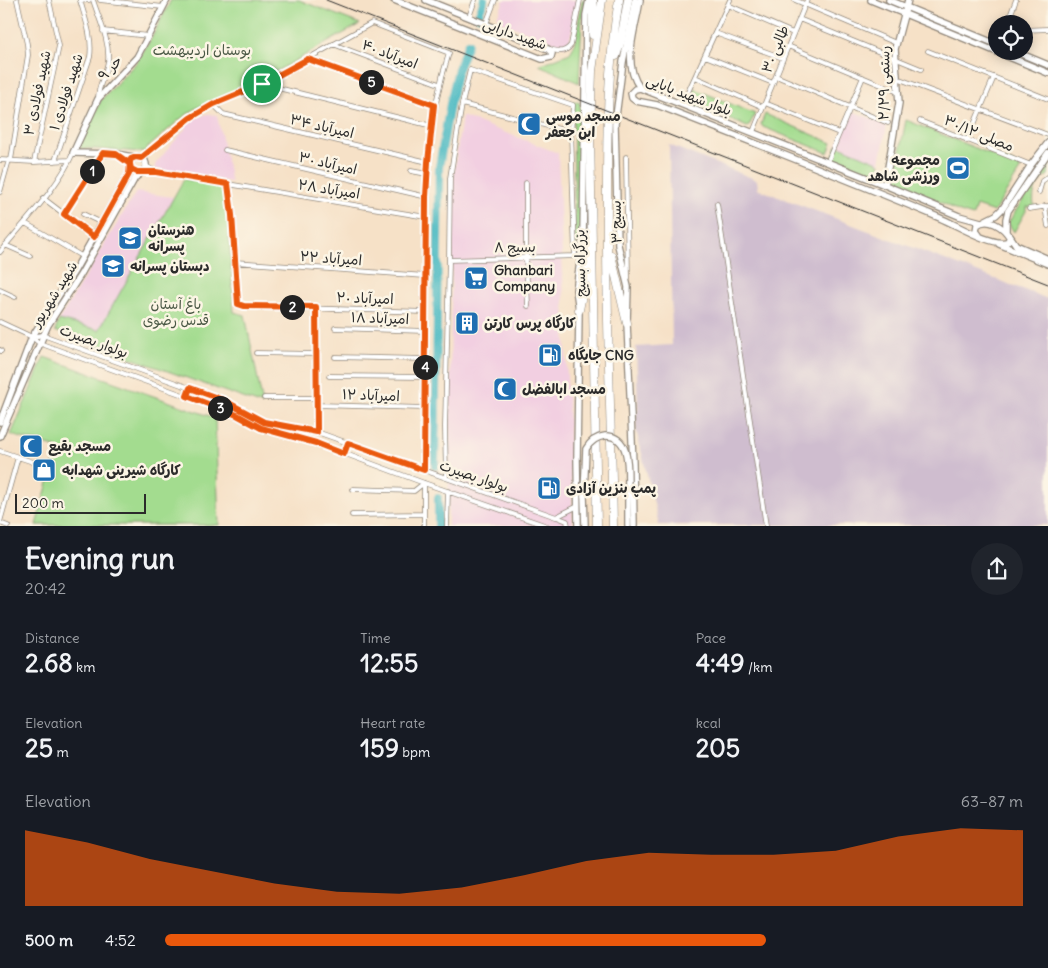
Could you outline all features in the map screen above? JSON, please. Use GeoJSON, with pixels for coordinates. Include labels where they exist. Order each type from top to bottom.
{"type":"FeatureCollection","features":[{"type":"Feature","properties":{"kind":"highway"},"geometry":{"type":"LineString","coordinates":[[592,71],[593,0]]}},
{"type":"Feature","properties":{"kind":"highway","name":"بزرگراه بسیج"},"geometry":{"type":"LineString","coordinates":[[597,526],[590,134],[592,71],[602,0]]}},
{"type":"Feature","properties":{"kind":"highway","name":"بزرگراه بسیج"},"geometry":{"type":"LineString","coordinates":[[613,526],[607,240],[607,133],[619,0]]}},
{"type":"Feature","properties":{"kind":"highway"},"geometry":{"type":"LineString","coordinates":[[611,73],[621,40],[628,0]]}},
{"type":"Feature","properties":{"kind":"highway"},"geometry":{"type":"LineString","coordinates":[[607,240],[627,323]]}},
{"type":"Feature","properties":{"kind":"highway"},"geometry":{"type":"LineString","coordinates":[[579,310],[592,241]]}},
{"type":"Feature","properties":{"kind":"street"},"geometry":{"type":"LineString","coordinates":[[0,192],[10,160],[28,55],[17,0]]}},
{"type":"Feature","properties":{"kind":"street","name":"شهید فولادی ۳"},"geometry":{"type":"LineString","coordinates":[[34,162],[59,46],[49,0]]}},
{"type":"Feature","properties":{"kind":"street"},"geometry":{"type":"LineString","coordinates":[[80,1],[88,0]]}},
{"type":"Feature","properties":{"kind":"street"},"geometry":{"type":"LineString","coordinates":[[93,0],[108,51],[107,64],[98,88],[98,99]]}},
{"type":"Feature","properties":{"kind":"street"},"geometry":{"type":"LineString","coordinates":[[100,0],[163,7]]}},
{"type":"Feature","properties":{"kind":"street","name":"حر ۹"},"geometry":{"type":"LineString","coordinates":[[72,153],[98,99],[130,65],[167,0]]}},
{"type":"Feature","properties":{"kind":"street","name":"شهید دارایی"},"geometry":{"type":"LineString","coordinates":[[394,0],[542,59],[551,57],[552,53],[548,49],[426,0]]}},
{"type":"Feature","properties":{"kind":"street"},"geometry":{"type":"LineString","coordinates":[[469,17],[475,0]]}},
{"type":"Feature","properties":{"kind":"street"},"geometry":{"type":"LineString","coordinates":[[486,24],[495,0]]}},
{"type":"Feature","properties":{"kind":"street"},"geometry":{"type":"LineString","coordinates":[[548,49],[558,52],[567,50],[571,45],[580,0]]}},
{"type":"Feature","properties":{"kind":"street"},"geometry":{"type":"LineString","coordinates":[[578,256],[583,240],[586,15],[589,0]]}},
{"type":"Feature","properties":{"kind":"street"},"geometry":{"type":"LineString","coordinates":[[639,0],[630,52],[630,66],[634,80],[640,88]]}},
{"type":"Feature","properties":{"kind":"street"},"geometry":{"type":"LineString","coordinates":[[634,526],[627,323],[628,287],[618,245],[615,124],[623,62],[639,0]]}},
{"type":"Feature","properties":{"kind":"street"},"geometry":{"type":"LineString","coordinates":[[682,106],[730,0]]}},
{"type":"Feature","properties":{"kind":"street"},"geometry":{"type":"LineString","coordinates":[[795,0],[806,2],[896,43]]}},
{"type":"Feature","properties":{"kind":"street"},"geometry":{"type":"LineString","coordinates":[[871,0],[988,41]]}},
{"type":"Feature","properties":{"kind":"street"},"geometry":{"type":"LineString","coordinates":[[889,0],[906,11],[1048,73]]}},
{"type":"Feature","properties":{"kind":"street","name":"رستمی ۲/۲۹"},"geometry":{"type":"LineString","coordinates":[[885,185],[898,115],[896,43],[908,0]]}},
{"type":"Feature","properties":{"kind":"street"},"geometry":{"type":"LineString","coordinates":[[1010,15],[1016,0]]}},
{"type":"Feature","properties":{"kind":"street","name":"شهید فولادی ۱"},"geometry":{"type":"LineString","coordinates":[[55,161],[90,57],[90,36],[80,1]]}},
{"type":"Feature","properties":{"kind":"street","name":"طالبی ۳۰"},"geometry":{"type":"LineString","coordinates":[[753,132],[806,2]]}},
{"type":"Feature","properties":{"kind":"street"},"geometry":{"type":"LineString","coordinates":[[431,14],[438,10],[435,4]]}},
{"type":"Feature","properties":{"kind":"street"},"geometry":{"type":"LineString","coordinates":[[728,5],[793,33]]}},
{"type":"Feature","properties":{"kind":"street"},"geometry":{"type":"LineString","coordinates":[[799,19],[920,69]]}},
{"type":"Feature","properties":{"kind":"street"},"geometry":{"type":"LineString","coordinates":[[0,252],[25,223],[70,160],[72,153],[103,153],[141,158],[190,118],[214,104],[262,84],[372,22],[449,53],[434,105],[427,174],[424,470]]}},
{"type":"Feature","properties":{"kind":"street"},"geometry":{"type":"LineString","coordinates":[[1033,30],[1048,29]]}},
{"type":"Feature","properties":{"kind":"street"},"geometry":{"type":"LineString","coordinates":[[103,31],[148,36]]}},
{"type":"Feature","properties":{"kind":"street"},"geometry":{"type":"LineString","coordinates":[[715,33],[783,58]]}},
{"type":"Feature","properties":{"kind":"street","name":"امیرآباد ۴۰"},"geometry":{"type":"LineString","coordinates":[[334,44],[439,84]]}},
{"type":"Feature","properties":{"kind":"street"},"geometry":{"type":"LineString","coordinates":[[788,46],[898,92]]}},
{"type":"Feature","properties":{"kind":"street"},"geometry":{"type":"LineString","coordinates":[[928,52],[1048,99]]}},
{"type":"Feature","properties":{"kind":"street"},"geometry":{"type":"LineString","coordinates":[[705,56],[773,83]]}},
{"type":"Feature","properties":{"kind":"street"},"geometry":{"type":"LineString","coordinates":[[308,59],[434,105]]}},
{"type":"Feature","properties":{"kind":"street"},"geometry":{"type":"LineString","coordinates":[[1033,59],[1048,65]]}},
{"type":"Feature","properties":{"kind":"street"},"geometry":{"type":"LineString","coordinates":[[446,477],[445,426],[450,260],[450,178],[462,104],[470,70],[573,105],[571,132],[578,256],[576,290],[579,310],[576,459],[578,526]]}},
{"type":"Feature","properties":{"kind":"street"},"geometry":{"type":"LineString","coordinates":[[776,76],[888,123]]}},
{"type":"Feature","properties":{"kind":"street"},"geometry":{"type":"LineString","coordinates":[[695,77],[839,133]]}},
{"type":"Feature","properties":{"kind":"street"},"geometry":{"type":"LineString","coordinates":[[829,158],[863,77]]}},
{"type":"Feature","properties":{"kind":"street"},"geometry":{"type":"LineString","coordinates":[[967,141],[994,77]]}},
{"type":"Feature","properties":{"kind":"street"},"geometry":{"type":"LineString","coordinates":[[897,78],[1048,135]]}},
{"type":"Feature","properties":{"kind":"street"},"geometry":{"type":"LineString","coordinates":[[262,84],[432,126]]}},
{"type":"Feature","properties":{"kind":"street","name":"بلوار شهید بابایی"},"geometry":{"type":"LineString","coordinates":[[979,235],[903,202],[657,105],[636,101],[632,98],[631,93],[635,89],[640,88],[959,216],[994,223],[1008,234]]}},
{"type":"Feature","properties":{"kind":"street","name":"امیرآباد ۳۴"},"geometry":{"type":"LineString","coordinates":[[214,104],[222,114],[428,162]]}},
{"type":"Feature","properties":{"kind":"street"},"geometry":{"type":"LineString","coordinates":[[462,104],[571,132]]}},
{"type":"Feature","properties":{"kind":"street","name":"مصلی ۳۰/۱۲"},"geometry":{"type":"LineString","coordinates":[[920,120],[967,141],[1031,165]]}},
{"type":"Feature","properties":{"kind":"street"},"geometry":{"type":"LineString","coordinates":[[1048,143],[1003,208],[976,228],[979,235],[988,241],[998,243],[1048,264]]}},
{"type":"Feature","properties":{"kind":"street","name":"امیرآباد ۳۰"},"geometry":{"type":"LineString","coordinates":[[225,150],[426,197]]}},
{"type":"Feature","properties":{"kind":"street"},"geometry":{"type":"LineString","coordinates":[[64,214],[103,153]]}},
{"type":"Feature","properties":{"kind":"street"},"geometry":{"type":"LineString","coordinates":[[998,243],[1008,242],[1010,239],[1006,219],[1008,211],[1048,153]]}},
{"type":"Feature","properties":{"kind":"street"},"geometry":{"type":"LineString","coordinates":[[116,154],[130,165],[135,172],[156,172]]}},
{"type":"Feature","properties":{"kind":"street","name":"بسیج ۳"},"geometry":{"type":"LineString","coordinates":[[626,156],[628,287]]}},
{"type":"Feature","properties":{"kind":"street"},"geometry":{"type":"LineString","coordinates":[[130,165],[133,157]]}},
{"type":"Feature","properties":{"kind":"street"},"geometry":{"type":"LineString","coordinates":[[141,158],[146,166],[156,172]]}},
{"type":"Feature","properties":{"kind":"street"},"geometry":{"type":"LineString","coordinates":[[0,160],[34,162],[70,160]]}},
{"type":"Feature","properties":{"kind":"street","name":"شهید شهریور"},"geometry":{"type":"LineString","coordinates":[[0,422],[32,337],[102,223],[129,174],[130,165]]}},
{"type":"Feature","properties":{"kind":"street"},"geometry":{"type":"LineString","coordinates":[[142,172],[146,166]]}},
{"type":"Feature","properties":{"kind":"street"},"geometry":{"type":"LineString","coordinates":[[411,171],[427,174]]}},
{"type":"Feature","properties":{"kind":"street","name":"شهید شهریور"},"geometry":{"type":"LineString","coordinates":[[0,436],[43,335],[81,274],[135,178],[142,172]]}},
{"type":"Feature","properties":{"kind":"street","name":"امیرآباد ۲۸"},"geometry":{"type":"LineString","coordinates":[[156,172],[426,217]]}},
{"type":"Feature","properties":{"kind":"street"},"geometry":{"type":"LineString","coordinates":[[1039,192],[1042,181],[1048,177]]}},
{"type":"Feature","properties":{"kind":"street"},"geometry":{"type":"LineString","coordinates":[[526,183],[528,306]]}},
{"type":"Feature","properties":{"kind":"street"},"geometry":{"type":"LineString","coordinates":[[228,184],[235,262]]}},
{"type":"Feature","properties":{"kind":"street"},"geometry":{"type":"LineString","coordinates":[[43,198],[94,237]]}},
{"type":"Feature","properties":{"kind":"street"},"geometry":{"type":"LineString","coordinates":[[717,204],[766,526]]}},
{"type":"Feature","properties":{"kind":"street"},"geometry":{"type":"LineString","coordinates":[[1028,209],[1047,206],[1048,226]]}},
{"type":"Feature","properties":{"kind":"street"},"geometry":{"type":"LineString","coordinates":[[83,214],[102,223]]}},
{"type":"Feature","properties":{"kind":"street"},"geometry":{"type":"LineString","coordinates":[[25,223],[82,257]]}},
{"type":"Feature","properties":{"kind":"street"},"geometry":{"type":"LineString","coordinates":[[1008,234],[1016,245],[1048,259]]}},
{"type":"Feature","properties":{"kind":"street"},"geometry":{"type":"LineString","coordinates":[[6,245],[30,256]]}},
{"type":"Feature","properties":{"kind":"street","name":"بسیج ۸"},"geometry":{"type":"LineString","coordinates":[[450,260],[578,256]]}},
{"type":"Feature","properties":{"kind":"street","name":"امیرآباد ۲۲"},"geometry":{"type":"LineString","coordinates":[[235,262],[425,276]]}},
{"type":"Feature","properties":{"kind":"street","name":"امیرآباد ۲۰"},"geometry":{"type":"LineString","coordinates":[[235,262],[238,304],[244,306],[425,312]]}},
{"type":"Feature","properties":{"kind":"street"},"geometry":{"type":"LineString","coordinates":[[0,290],[15,297]]}},
{"type":"Feature","properties":{"kind":"street"},"geometry":{"type":"LineString","coordinates":[[316,307],[317,432]]}},
{"type":"Feature","properties":{"kind":"street"},"geometry":{"type":"LineString","coordinates":[[0,322],[32,337]]}},
{"type":"Feature","properties":{"kind":"street","name":"امیرآباد ۱۸"},"geometry":{"type":"LineString","coordinates":[[335,328],[425,331]]}},
{"type":"Feature","properties":{"kind":"street","name":"بولوار بصیرت"},"geometry":{"type":"LineString","coordinates":[[32,337],[43,335],[223,400],[264,422],[317,432],[446,477],[566,520],[568,526]]}},
{"type":"Feature","properties":{"kind":"street","name":"بولوار بصیرت"},"geometry":{"type":"LineString","coordinates":[[32,337],[39,343],[228,411],[261,428],[316,443],[424,484],[535,524],[546,526]]}},
{"type":"Feature","properties":{"kind":"street"},"geometry":{"type":"LineString","coordinates":[[256,353],[316,354]]}},
{"type":"Feature","properties":{"kind":"street"},"geometry":{"type":"LineString","coordinates":[[335,357],[424,359]]}},
{"type":"Feature","properties":{"kind":"street"},"geometry":{"type":"LineString","coordinates":[[329,376],[425,377]]}},
{"type":"Feature","properties":{"kind":"street"},"geometry":{"type":"LineString","coordinates":[[187,396],[190,388]]}},
{"type":"Feature","properties":{"kind":"street"},"geometry":{"type":"LineString","coordinates":[[264,398],[317,398]]}},
{"type":"Feature","properties":{"kind":"street","name":"امیرآباد ۱۲"},"geometry":{"type":"LineString","coordinates":[[317,405],[424,408]]}},
{"type":"Feature","properties":{"kind":"street"},"geometry":{"type":"LineString","coordinates":[[585,526],[586,449],[589,444],[602,436],[609,436],[616,439],[625,449],[628,526]]}},
{"type":"Feature","properties":{"kind":"street"},"geometry":{"type":"LineString","coordinates":[[344,454],[348,443]]}},
{"type":"Feature","properties":{"kind":"street"},"geometry":{"type":"LineString","coordinates":[[0,451],[48,467]]}},
{"type":"Feature","properties":{"kind":"street"},"geometry":{"type":"LineString","coordinates":[[8,526],[0,523],[18,457]]}},
{"type":"Feature","properties":{"kind":"street"},"geometry":{"type":"LineString","coordinates":[[353,489],[414,491],[424,484]]}},
{"type":"Feature","properties":{"kind":"street"},"geometry":{"type":"LineString","coordinates":[[424,484],[424,526]]}},
{"type":"Feature","properties":{"kind":"street"},"geometry":{"type":"LineString","coordinates":[[447,526],[448,492]]}},
{"type":"Feature","properties":{"kind":"street"},"geometry":{"type":"LineString","coordinates":[[556,517],[578,506]]}},
{"type":"Feature","properties":{"kind":"street"},"geometry":{"type":"LineString","coordinates":[[352,515],[424,514]]}},
{"type":"Feature","properties":{"kind":"shaded area"},"geometry":{"type":"Polygon","coordinates":[[[504,0],[578,0],[569,44],[565,47],[499,21],[497,17],[504,0]]]}},
{"type":"Feature","properties":{"kind":"shaded area"},"geometry":{"type":"Polygon","coordinates":[[[852,111],[887,125],[880,163],[837,145],[852,111]]]}},
{"type":"Feature","properties":{"kind":"shaded area"},"geometry":{"type":"Polygon","coordinates":[[[207,114],[217,115],[231,182],[154,168],[156,163],[186,128],[185,125],[195,118],[207,114]]]}},
{"type":"Feature","properties":{"kind":"shaded area"},"geometry":{"type":"Polygon","coordinates":[[[462,116],[558,153],[573,525],[448,526],[453,180],[462,116]]]}},
{"type":"Feature","properties":{"kind":"shaded area"},"geometry":{"type":"Polygon","coordinates":[[[669,145],[757,180],[758,189],[1048,299],[1048,525],[659,525],[636,429],[638,409],[636,347],[672,345],[669,145]]]}},
{"type":"Feature","properties":{"kind":"shaded area"},"geometry":{"type":"Polygon","coordinates":[[[136,192],[173,197],[99,330],[59,320],[136,192]]]}},
{"type":"Feature","properties":{"kind":"green space","name":"بوستان اردیبهشت"},"geometry":{"type":"Polygon","coordinates":[[[171,0],[299,0],[360,24],[268,76],[196,108],[179,120],[143,152],[80,148],[80,144],[101,100],[136,63],[171,0]]]}},
{"type":"Feature","properties":{"kind":"green space"},"geometry":{"type":"Polygon","coordinates":[[[582,0],[585,0],[582,18],[579,83],[539,65],[570,53],[574,46],[582,0]]]}},
{"type":"Feature","properties":{"kind":"green space"},"geometry":{"type":"Polygon","coordinates":[[[695,89],[755,114],[749,126],[747,127],[714,111],[694,106],[690,101],[695,89]]]}},
{"type":"Feature","properties":{"kind":"green space"},"geometry":{"type":"Polygon","coordinates":[[[575,101],[580,103],[581,239],[575,247],[573,104],[575,101]]]}},
{"type":"Feature","properties":{"kind":"green space"},"geometry":{"type":"Polygon","coordinates":[[[765,114],[832,143],[828,153],[763,127],[761,124],[765,114]]]}},
{"type":"Feature","properties":{"kind":"green space","name":"مجموعه ورزشی شاهد"},"geometry":{"type":"Polygon","coordinates":[[[906,120],[1020,166],[1020,170],[994,212],[976,206],[973,216],[957,211],[896,184],[894,174],[898,175],[896,170],[906,120]]]}},
{"type":"Feature","properties":{"kind":"green space"},"geometry":{"type":"Polygon","coordinates":[[[837,145],[880,163],[878,171],[871,175],[832,159],[837,145]]]}},
{"type":"Feature","properties":{"kind":"green space"},"geometry":{"type":"Polygon","coordinates":[[[1048,161],[1048,175],[1040,181],[1036,188],[1034,206],[1026,207],[1026,211],[1014,232],[1008,223],[1048,161]]]}},
{"type":"Feature","properties":{"kind":"green space","name":"باغ آستان قدس رضوی"},"geometry":{"type":"Polygon","coordinates":[[[184,179],[226,188],[234,312],[245,315],[263,405],[55,331],[59,320],[99,330],[184,179]]]}},
{"type":"Feature","properties":{"kind":"green space"},"geometry":{"type":"Polygon","coordinates":[[[44,357],[215,418],[219,525],[36,525],[58,448],[11,435],[44,357]]]}},
{"type":"Feature","properties":{"kind":"waterway"},"geometry":{"type":"LineString","coordinates":[[478,16],[484,0]]}},
{"type":"Feature","properties":{"kind":"waterway"},"geometry":{"type":"LineString","coordinates":[[435,466],[439,167],[458,69],[468,43]]}},
{"type":"Feature","properties":{"kind":"waterway"},"geometry":{"type":"LineString","coordinates":[[438,498],[438,526]]}},
{"type":"Feature","properties":{"kind":"railway"},"geometry":{"type":"LineString","coordinates":[[326,0],[1048,284]]}},
{"type":"Feature","properties":{"kind":"place","name":"مسجد موسی ابن جعفر"},"geometry":{"type":"Point","coordinates":[529,124]}},
{"type":"Feature","properties":{"kind":"place","name":"مجموعه ورزشی شاهد"},"geometry":{"type":"Point","coordinates":[958,168]}},
{"type":"Feature","properties":{"kind":"place","name":"هنرستان پسرانه"},"geometry":{"type":"Point","coordinates":[130,238]}},
{"type":"Feature","properties":{"kind":"place","name":"دبستان پسرانه"},"geometry":{"type":"Point","coordinates":[113,266]}},
{"type":"Feature","properties":{"kind":"place","name":"Ghanbari Company"},"geometry":{"type":"Point","coordinates":[476,278]}},
{"type":"Feature","properties":{"kind":"place","name":"کارگاه پرس کارتن"},"geometry":{"type":"Point","coordinates":[467,323]}},
{"type":"Feature","properties":{"kind":"place","name":"جایگاه CNG"},"geometry":{"type":"Point","coordinates":[550,355]}},
{"type":"Feature","properties":{"kind":"place","name":"مسجد ابالفضل"},"geometry":{"type":"Point","coordinates":[505,389]}},
{"type":"Feature","properties":{"kind":"place","name":"مسجد بقیع"},"geometry":{"type":"Point","coordinates":[31,446]}},
{"type":"Feature","properties":{"kind":"place","name":"کارگاه شیرینی شهدابه"},"geometry":{"type":"Point","coordinates":[44,470]}},
{"type":"Feature","properties":{"kind":"place","name":"پمپ بنزین آزادی"},"geometry":{"type":"Point","coordinates":[549,488]}},
{"type":"Feature","properties":{"kind":"route"},"geometry":{"type":"LineString","coordinates":[[262,84],[214,104],[190,118],[141,158],[133,157],[130,161],[130,164],[130,166],[129,174],[94,237],[64,214],[85,184],[103,153],[116,154],[130,164],[131,169],[139,173],[156,172],[228,184],[238,304],[244,306],[316,307],[317,432],[264,422],[223,400],[190,388],[187,396],[237,415],[261,428],[316,443],[344,454],[348,443],[424,470],[426,197],[430,133],[434,105],[308,59],[262,84]]}}]}
